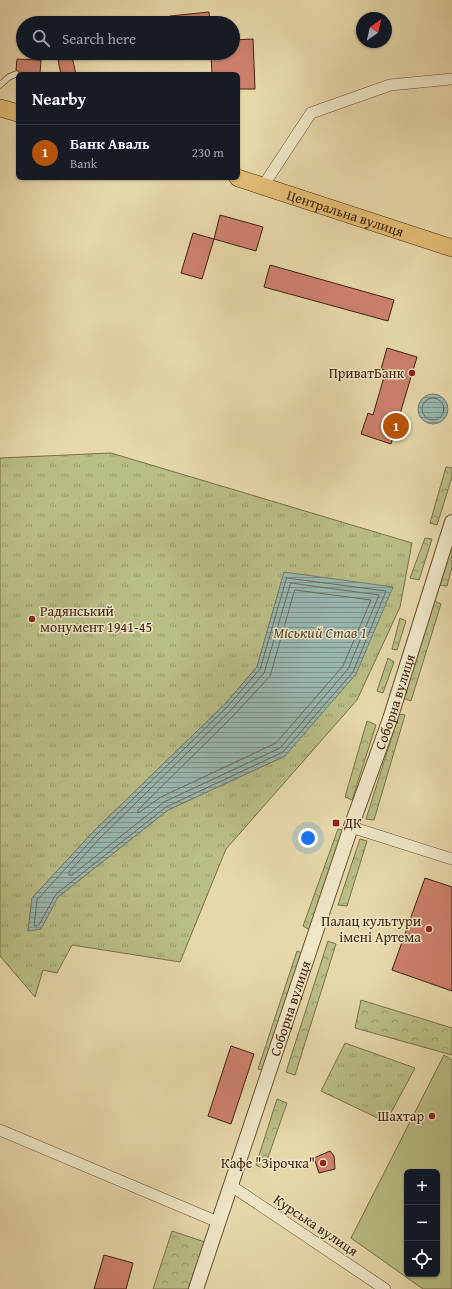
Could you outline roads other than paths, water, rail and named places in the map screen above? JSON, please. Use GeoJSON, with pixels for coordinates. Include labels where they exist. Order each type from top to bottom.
{"type":"FeatureCollection","features":[{"type":"Feature","properties":{"kind":"main road"},"geometry":{"type":"LineString","coordinates":[[0,108],[16,112]]}},
{"type":"Feature","properties":{"kind":"main road","name":"Центральна вулиця"},"geometry":{"type":"LineString","coordinates":[[240,179],[452,248]]}},
{"type":"Feature","properties":{"kind":"street"},"geometry":{"type":"LineString","coordinates":[[263,186],[311,113],[390,85],[452,79]]}},
{"type":"Feature","properties":{"kind":"street","name":"Соборна вулиця"},"geometry":{"type":"LineString","coordinates":[[196,1289],[351,827],[390,719],[452,522]]}},
{"type":"Feature","properties":{"kind":"street"},"geometry":{"type":"LineString","coordinates":[[351,827],[452,859]]}},
{"type":"Feature","properties":{"kind":"street"},"geometry":{"type":"LineString","coordinates":[[0,1130],[218,1222]]}},
{"type":"Feature","properties":{"kind":"street","name":"Курська вулиця"},"geometry":{"type":"LineString","coordinates":[[230,1186],[385,1289]]}},
{"type":"Feature","properties":{"kind":"lane"},"geometry":{"type":"LineString","coordinates":[[0,85],[8,77],[16,74]]}},
{"type":"Feature","properties":{"kind":"water"},"geometry":{"type":"Polygon","coordinates":[[[433,394],[444,398],[448,409],[444,420],[433,424],[422,420],[418,409],[422,398],[433,394]]]}},
{"type":"Feature","properties":{"kind":"water","name":"Міський Став 1"},"geometry":{"type":"Polygon","coordinates":[[[284,572],[393,587],[356,674],[285,756],[168,810],[58,897],[41,929],[28,931],[32,898],[93,832],[225,704],[257,667],[284,572]]]}},
{"type":"Feature","properties":{"kind":"place","name":"ПриватБанк"},"geometry":{"type":"Point","coordinates":[412,373]}},
{"type":"Feature","properties":{"kind":"place","name":"Банк Аваль"},"geometry":{"type":"Point","coordinates":[396,426]}},
{"type":"Feature","properties":{"kind":"place","name":"Радянський монумент 1941-45"},"geometry":{"type":"Point","coordinates":[32,619]}},
{"type":"Feature","properties":{"kind":"place","name":"ДК"},"geometry":{"type":"Point","coordinates":[336,823]}},
{"type":"Feature","properties":{"kind":"place","name":"Палац культури імені Артема"},"geometry":{"type":"Point","coordinates":[429,929]}},
{"type":"Feature","properties":{"kind":"place","name":"Шахтар"},"geometry":{"type":"Point","coordinates":[432,1116]}},
{"type":"Feature","properties":{"kind":"place","name":"Кафе \"Зірочка\""},"geometry":{"type":"Point","coordinates":[323,1163]}}]}
